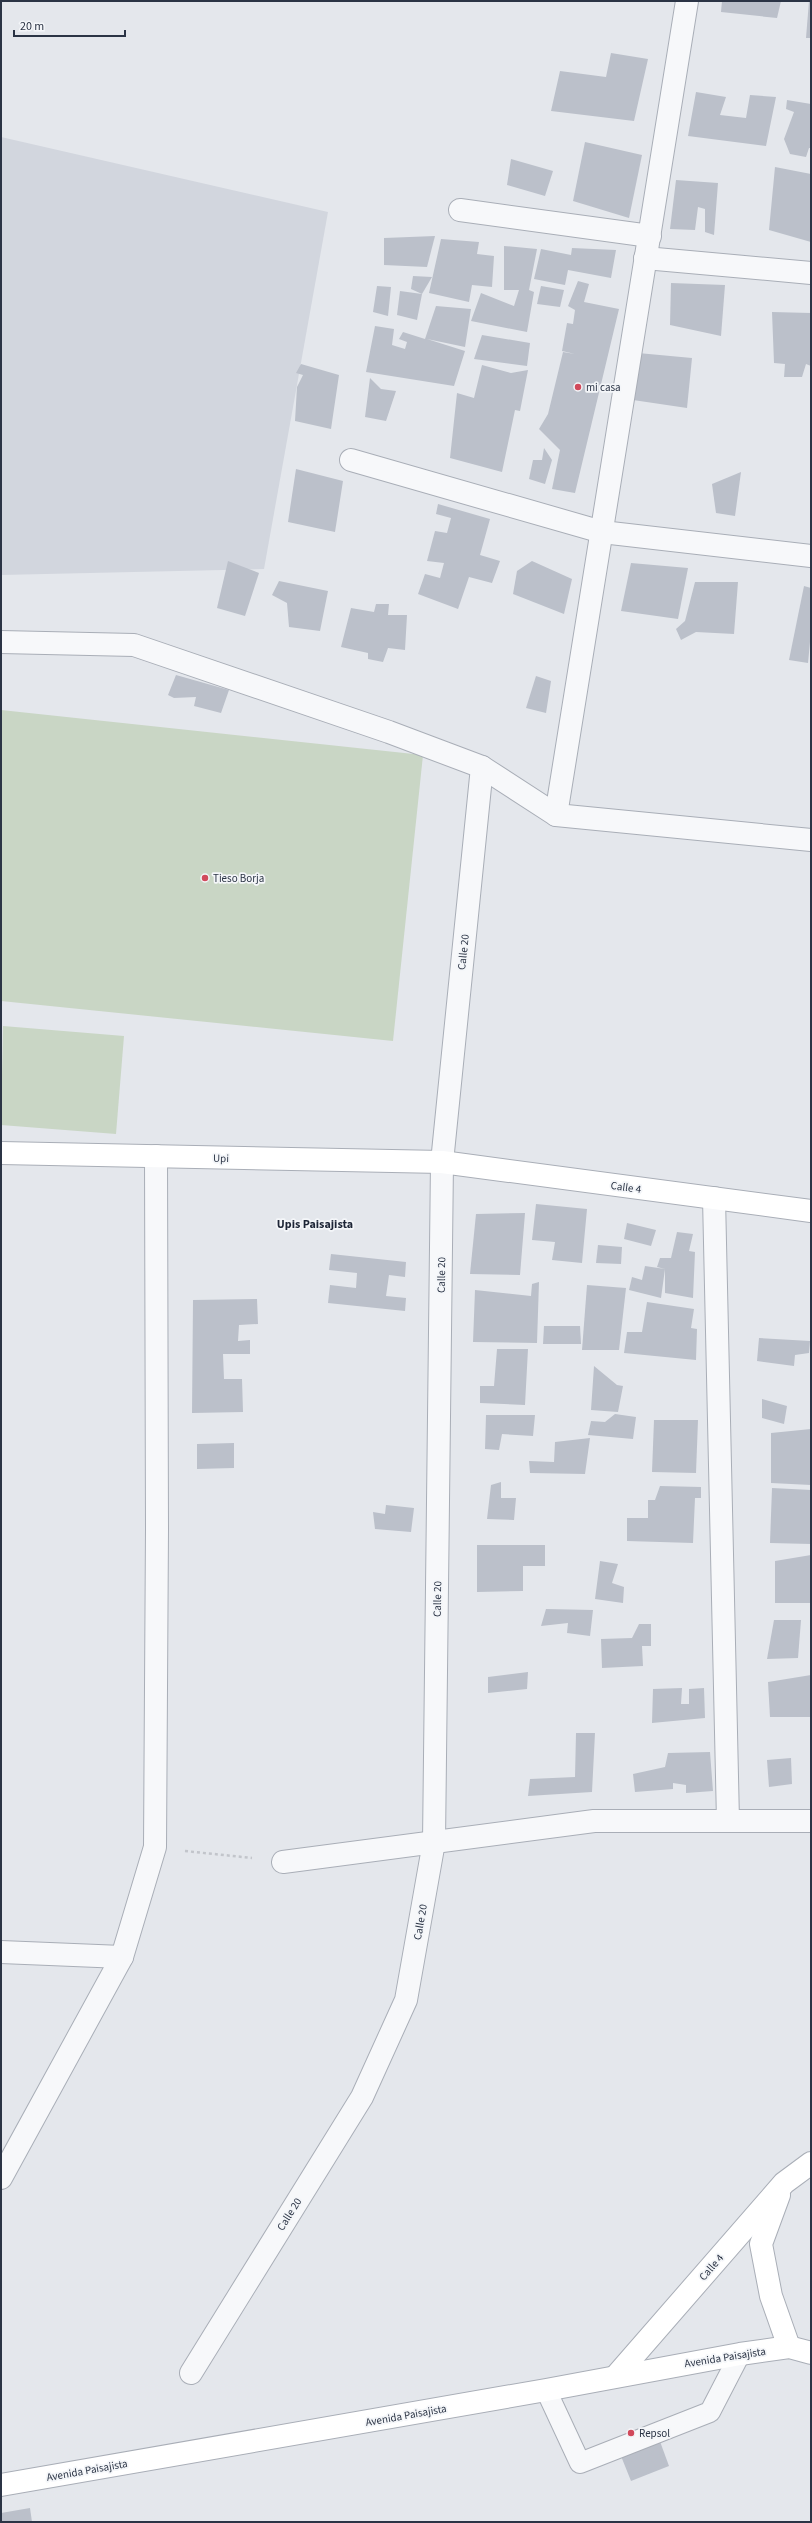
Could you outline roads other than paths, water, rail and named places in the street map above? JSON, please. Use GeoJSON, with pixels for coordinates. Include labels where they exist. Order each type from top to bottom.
{"type":"FeatureCollection","features":[{"type":"Feature","properties":{"kind":"street"},"geometry":{"type":"LineString","coordinates":[[556,815],[645,258],[650,236],[688,1]]}},
{"type":"Feature","properties":{"kind":"street"},"geometry":{"type":"LineString","coordinates":[[460,210],[650,236]]}},
{"type":"Feature","properties":{"kind":"street"},"geometry":{"type":"LineString","coordinates":[[645,258],[811,273]]}},
{"type":"Feature","properties":{"kind":"street"},"geometry":{"type":"LineString","coordinates":[[351,460],[602,532],[811,556]]}},
{"type":"Feature","properties":{"kind":"street"},"geometry":{"type":"LineString","coordinates":[[1,642],[134,645],[389,732],[482,766],[556,815],[811,840]]}},
{"type":"Feature","properties":{"kind":"street","name":"Calle 20"},"geometry":{"type":"LineString","coordinates":[[191,2372],[362,2097],[406,2000],[434,1842],[442,1162],[482,766]]}},
{"type":"Feature","properties":{"kind":"street","name":"Upi"},"geometry":{"type":"LineString","coordinates":[[1,1153],[442,1162]]}},
{"type":"Feature","properties":{"kind":"street"},"geometry":{"type":"LineString","coordinates":[[1,2178],[122,1957],[155,1848],[157,1529],[156,1156]]}},
{"type":"Feature","properties":{"kind":"street","name":"Calle 4"},"geometry":{"type":"LineString","coordinates":[[442,1162],[811,1211]]}},
{"type":"Feature","properties":{"kind":"street"},"geometry":{"type":"LineString","coordinates":[[714,1198],[728,1821]]}},
{"type":"Feature","properties":{"kind":"street"},"geometry":{"type":"LineString","coordinates":[[283,1862],[594,1821],[811,1821]]}},
{"type":"Feature","properties":{"kind":"street"},"geometry":{"type":"LineString","coordinates":[[1,1952],[122,1957]]}},
{"type":"Feature","properties":{"kind":"street","name":"Calle 4"},"geometry":{"type":"LineString","coordinates":[[616,2376],[784,2183],[811,2163]]}},
{"type":"Feature","properties":{"kind":"street"},"geometry":{"type":"LineString","coordinates":[[784,2183],[761,2244],[771,2296],[789,2347]]}},
{"type":"Feature","properties":{"kind":"street","name":"Avenida Paisajista"},"geometry":{"type":"LineString","coordinates":[[1,2485],[546,2390],[740,2354],[789,2347],[811,2353]]}},
{"type":"Feature","properties":{"kind":"lane"},"geometry":{"type":"LineString","coordinates":[[546,2390],[580,2463],[710,2412],[740,2354]]}},
{"type":"Feature","properties":{"kind":"place","name":"mi casa"},"geometry":{"type":"Point","coordinates":[578,387]}},
{"type":"Feature","properties":{"kind":"place","name":"Tieso Borja"},"geometry":{"type":"Point","coordinates":[205,878]}},
{"type":"Feature","properties":{"kind":"place","name":"Repsol"},"geometry":{"type":"Point","coordinates":[631,2433]}},
{"type":"Feature","properties":{"kind":"district","name":"Upis Paisajista"},"geometry":{"type":"Point","coordinates":[315,1224]}}]}
